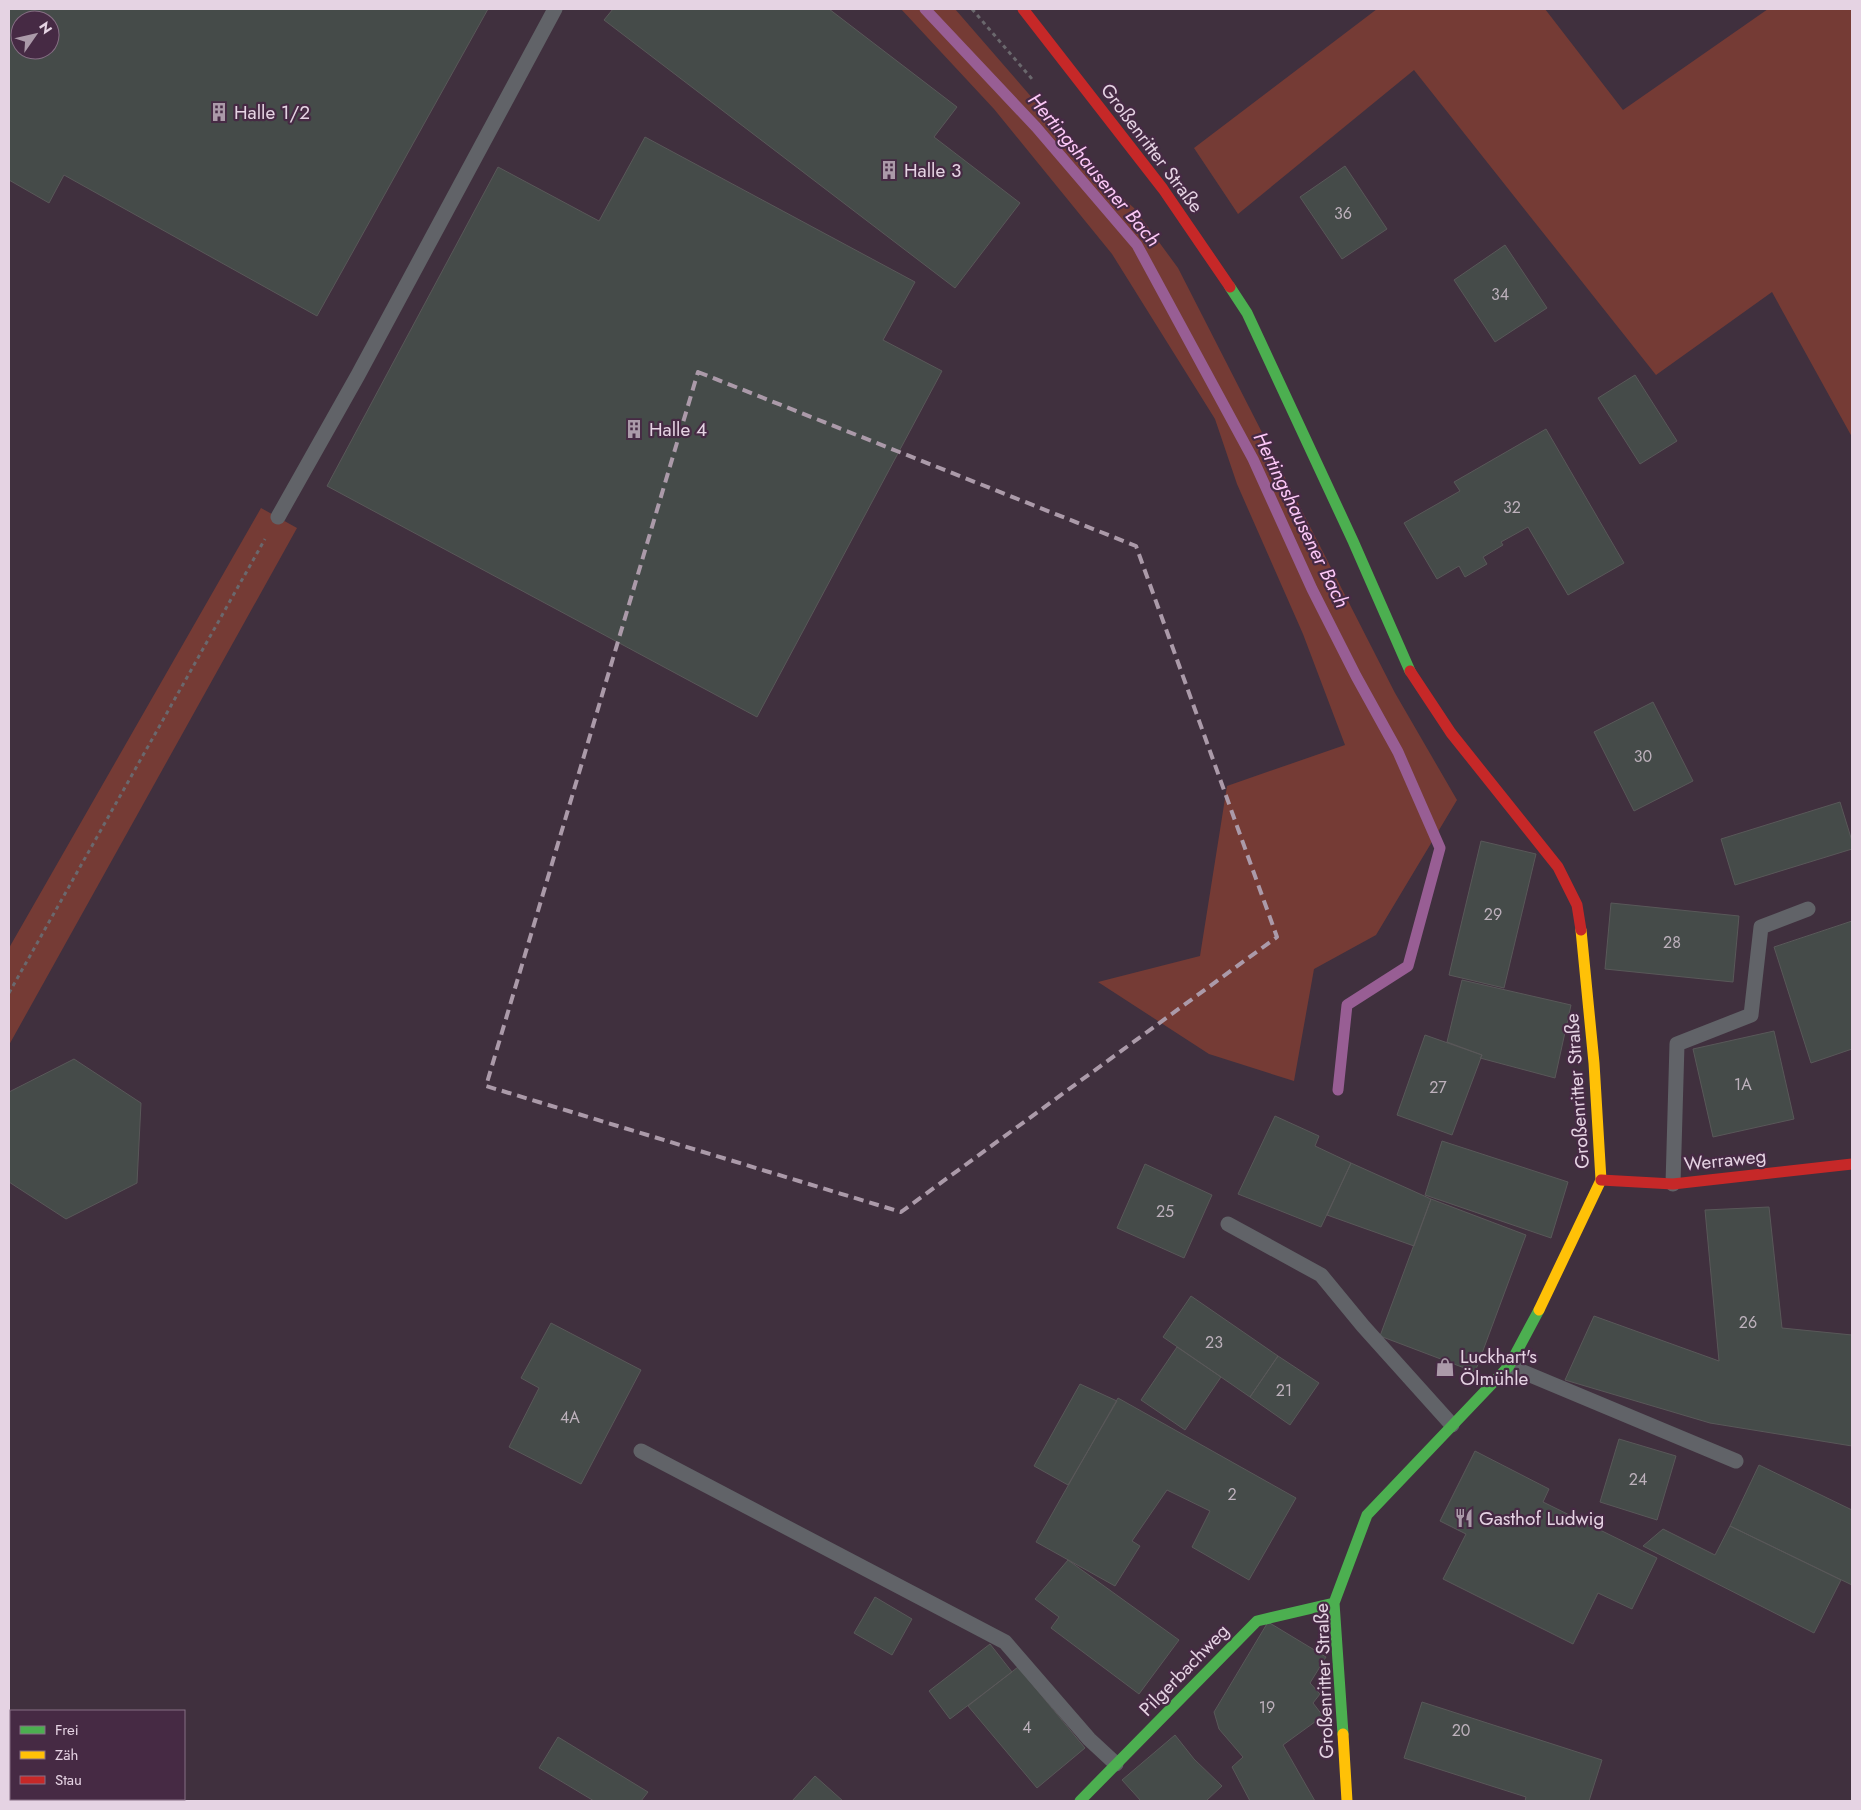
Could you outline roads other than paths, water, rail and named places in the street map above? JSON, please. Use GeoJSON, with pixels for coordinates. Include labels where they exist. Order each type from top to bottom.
{"type":"FeatureCollection","features":[{"type":"Feature","properties":{"kind":"street","name":"Großenritter Straße"},"geometry":{"type":"LineString","coordinates":[[1023,9],[1163,189],[1247,313],[1353,541],[1408,669],[1451,733],[1558,867],[1577,905],[1585,959],[1593,1044],[1601,1180],[1525,1338],[1509,1366],[1367,1515],[1334,1603],[1347,1801]]}},
{"type":"Feature","properties":{"kind":"street","name":"Werraweg"},"geometry":{"type":"LineString","coordinates":[[1601,1180],[1673,1184],[1852,1164]]}},
{"type":"Feature","properties":{"kind":"street","name":"Pilgerbachweg"},"geometry":{"type":"LineString","coordinates":[[1080,1801],[1257,1621],[1334,1603]]}},
{"type":"Feature","properties":{"kind":"lane"},"geometry":{"type":"LineString","coordinates":[[278,517],[358,375],[555,9]]}},
{"type":"Feature","properties":{"kind":"lane"},"geometry":{"type":"LineString","coordinates":[[1673,1184],[1677,1044],[1751,1015],[1761,927],[1808,909]]}},
{"type":"Feature","properties":{"kind":"lane"},"geometry":{"type":"LineString","coordinates":[[1228,1224],[1321,1275],[1363,1326],[1452,1425]]}},
{"type":"Feature","properties":{"kind":"lane"},"geometry":{"type":"LineString","coordinates":[[1509,1366],[1736,1461]]}},
{"type":"Feature","properties":{"kind":"lane"},"geometry":{"type":"LineString","coordinates":[[641,1451],[1005,1642],[1089,1739],[1116,1764]]}},
{"type":"Feature","properties":{"kind":"waterway","name":"Hertingshausener Bach"},"geometry":{"type":"LineString","coordinates":[[925,9],[1036,127],[1137,245],[1253,459],[1312,589],[1356,676],[1398,752],[1440,848],[1408,966],[1347,1005],[1338,1090]]}},
{"type":"Feature","properties":{"kind":"place","name":"Halle 1/2"},"geometry":{"type":"Point","coordinates":[219,112]}},
{"type":"Feature","properties":{"kind":"place","name":"Halle 3"},"geometry":{"type":"Point","coordinates":[889,170]}},
{"type":"Feature","properties":{"kind":"place","name":"Halle 4"},"geometry":{"type":"Point","coordinates":[634,429]}},
{"type":"Feature","properties":{"kind":"place","name":"Luckhart's Ölmühle"},"geometry":{"type":"Point","coordinates":[1445,1367]}},
{"type":"Feature","properties":{"kind":"place","name":"Gasthof Ludwig"},"geometry":{"type":"Point","coordinates":[1464,1518]}}]}
